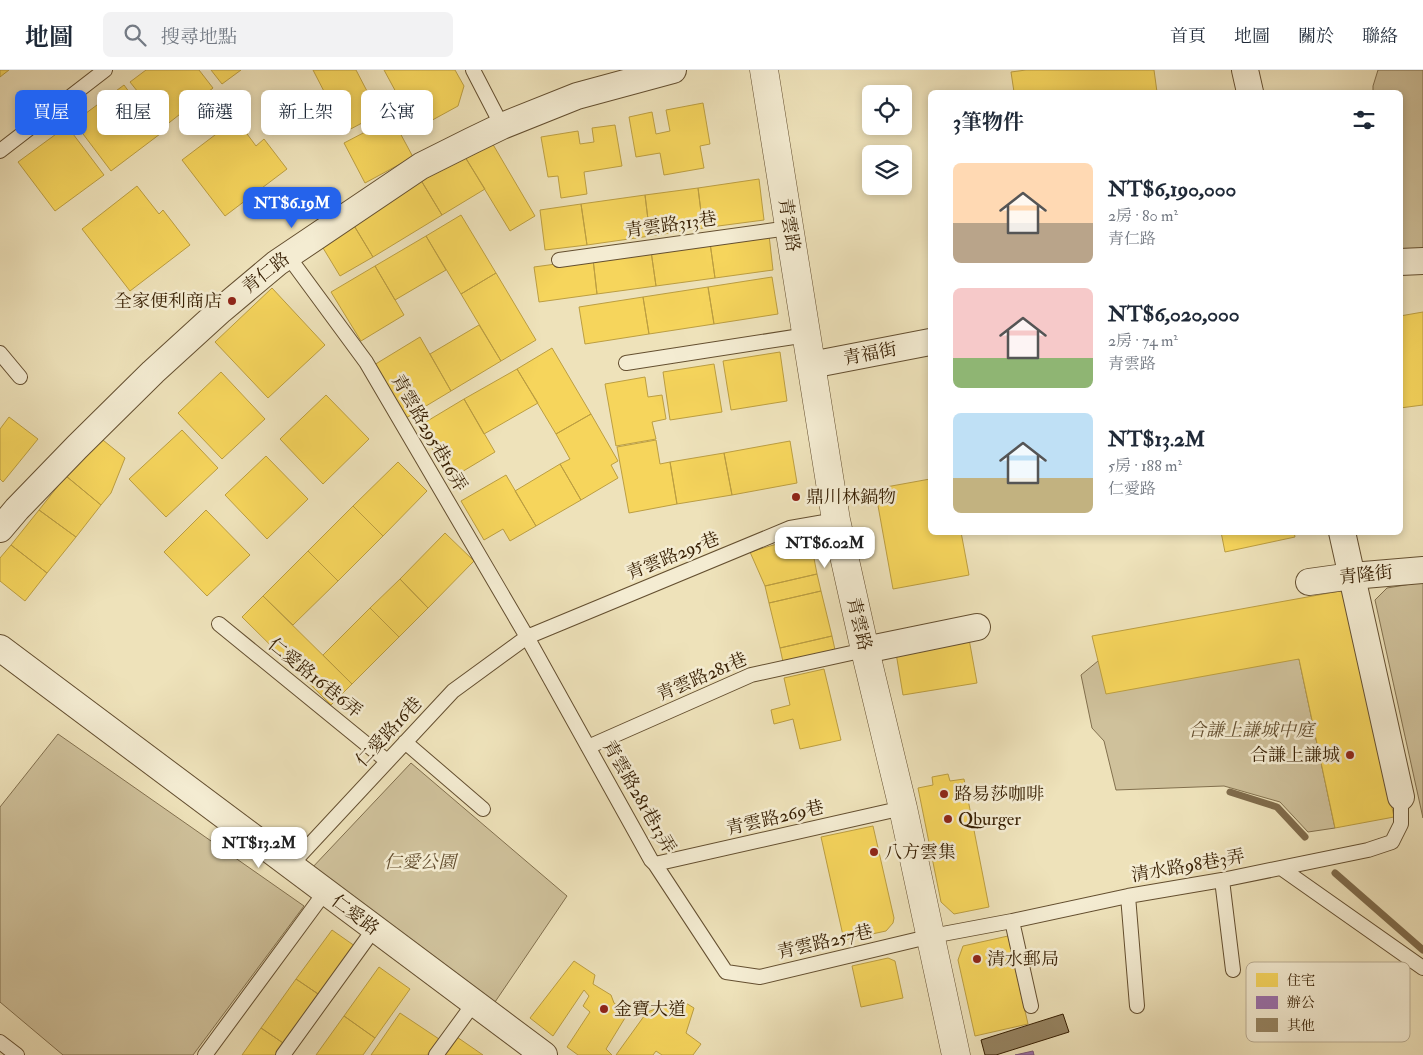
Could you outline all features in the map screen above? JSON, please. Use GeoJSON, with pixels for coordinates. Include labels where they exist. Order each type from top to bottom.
{"type":"FeatureCollection","features":[{"type":"Feature","properties":{"kind":"street","name":"青仁路"},"geometry":{"type":"LineString","coordinates":[[0,529],[17,508],[154,372],[221,310],[277,263],[422,166],[502,126],[577,96],[673,70]]}},
{"type":"Feature","properties":{"kind":"street","name":"青雲路"},"geometry":{"type":"LineString","coordinates":[[764,70],[836,520],[932,936],[956,1055]]}},
{"type":"Feature","properties":{"kind":"street"},"geometry":{"type":"LineString","coordinates":[[1245,70],[1250,90]]}},
{"type":"Feature","properties":{"kind":"street"},"geometry":{"type":"LineString","coordinates":[[1403,262],[1423,260]]}},
{"type":"Feature","properties":{"kind":"street","name":"青福街"},"geometry":{"type":"LineString","coordinates":[[810,365],[928,342]]}},
{"type":"Feature","properties":{"kind":"street"},"geometry":{"type":"LineString","coordinates":[[1343,535],[1401,797]]}},
{"type":"Feature","properties":{"kind":"street","name":"青隆街"},"geometry":{"type":"LineString","coordinates":[[1309,582],[1423,570]]}},
{"type":"Feature","properties":{"kind":"street"},"geometry":{"type":"LineString","coordinates":[[865,650],[977,626]]}},
{"type":"Feature","properties":{"kind":"street","name":"仁愛路"},"geometry":{"type":"LineString","coordinates":[[0,648],[544,1055]]}},
{"type":"Feature","properties":{"kind":"lane"},"geometry":{"type":"LineString","coordinates":[[0,152],[105,70]]}},
{"type":"Feature","properties":{"kind":"lane"},"geometry":{"type":"LineString","coordinates":[[473,70],[502,126]]}},
{"type":"Feature","properties":{"kind":"lane","name":"青雲路313巷"},"geometry":{"type":"LineString","coordinates":[[559,260],[789,228]]}},
{"type":"Feature","properties":{"kind":"lane","name":"青雲路295巷16弄"},"geometry":{"type":"LineString","coordinates":[[288,256],[366,362],[527,636]]}},
{"type":"Feature","properties":{"kind":"lane"},"geometry":{"type":"LineString","coordinates":[[626,363],[807,335]]}},
{"type":"Feature","properties":{"kind":"lane"},"geometry":{"type":"LineString","coordinates":[[0,353],[20,377]]}},
{"type":"Feature","properties":{"kind":"lane","name":"青雲路295巷"},"geometry":{"type":"LineString","coordinates":[[527,636],[790,528],[836,520]]}},
{"type":"Feature","properties":{"kind":"lane","name":"仁愛路16巷6弄"},"geometry":{"type":"LineString","coordinates":[[218,624],[387,761]]}},
{"type":"Feature","properties":{"kind":"lane","name":"仁愛路16巷"},"geometry":{"type":"LineString","coordinates":[[290,866],[453,691],[527,636]]}},
{"type":"Feature","properties":{"kind":"lane","name":"青雲路281巷13弄"},"geometry":{"type":"LineString","coordinates":[[527,636],[651,860],[726,972]]}},
{"type":"Feature","properties":{"kind":"lane","name":"青雲路281巷"},"geometry":{"type":"LineString","coordinates":[[588,747],[751,675],[865,650]]}},
{"type":"Feature","properties":{"kind":"lane"},"geometry":{"type":"LineString","coordinates":[[405,742],[483,809]]}},
{"type":"Feature","properties":{"kind":"lane","name":"清水路98巷3弄"},"geometry":{"type":"LineString","coordinates":[[932,936],[1368,850],[1392,842],[1401,824],[1401,797]]}},
{"type":"Feature","properties":{"kind":"lane","name":"青雲路269巷"},"geometry":{"type":"LineString","coordinates":[[655,864],[903,808]]}},
{"type":"Feature","properties":{"kind":"lane"},"geometry":{"type":"LineString","coordinates":[[1281,868],[1423,968]]}},
{"type":"Feature","properties":{"kind":"lane"},"geometry":{"type":"LineString","coordinates":[[1222,880],[1233,970]]}},
{"type":"Feature","properties":{"kind":"lane"},"geometry":{"type":"LineString","coordinates":[[205,1055],[325,892]]}},
{"type":"Feature","properties":{"kind":"lane"},"geometry":{"type":"LineString","coordinates":[[1128,896],[1137,1006]]}},
{"type":"Feature","properties":{"kind":"lane"},"geometry":{"type":"LineString","coordinates":[[1012,921],[1031,1006]]}},
{"type":"Feature","properties":{"kind":"lane"},"geometry":{"type":"LineString","coordinates":[[283,1055],[374,929]]}},
{"type":"Feature","properties":{"kind":"lane","name":"青雲路257巷"},"geometry":{"type":"LineString","coordinates":[[726,972],[760,977],[932,936]]}},
{"type":"Feature","properties":{"kind":"lane"},"geometry":{"type":"LineString","coordinates":[[436,1055],[474,1003]]}},
{"type":"Feature","properties":{"kind":"lane"},"geometry":{"type":"LineString","coordinates":[[0,1042],[17,1055]]}},
{"type":"Feature","properties":{"kind":"green space"},"geometry":{"type":"Polygon","coordinates":[[[1378,70],[1423,70],[1423,251],[1403,253],[1403,90],[1373,90],[1378,70]]]}},
{"type":"Feature","properties":{"kind":"green space"},"geometry":{"type":"Polygon","coordinates":[[[1423,582],[1423,818],[1375,600],[1387,588],[1423,582]]]}},
{"type":"Feature","properties":{"kind":"green space","name":"合謙上謙城中庭"},"geometry":{"type":"Polygon","coordinates":[[[1299,659],[1335,828],[1308,832],[1280,802],[1224,786],[1116,790],[1104,741],[1092,728],[1081,675],[1098,661],[1299,659]]]}},
{"type":"Feature","properties":{"kind":"green space"},"geometry":{"type":"Polygon","coordinates":[[[58,734],[304,906],[193,1055],[63,1055],[0,1002],[0,807],[58,734]]]}},
{"type":"Feature","properties":{"kind":"green space","name":"仁愛公園"},"geometry":{"type":"Polygon","coordinates":[[[411,763],[567,896],[495,1002],[311,869],[411,763]]]}},
{"type":"Feature","properties":{"kind":"building: 住宅"},"geometry":{"type":"Polygon","coordinates":[[[0,70],[9,70],[0,77],[0,70]]]}},
{"type":"Feature","properties":{"kind":"building: 住宅"},"geometry":{"type":"Polygon","coordinates":[[[146,70],[199,70],[213,88],[210,90],[179,90],[179,115],[169,123],[169,90],[136,90],[130,82],[146,70]]]}},
{"type":"Feature","properties":{"kind":"building: 住宅"},"geometry":{"type":"Polygon","coordinates":[[[211,70],[241,70],[222,84],[211,70]]]}},
{"type":"Feature","properties":{"kind":"building: 住宅"},"geometry":{"type":"Polygon","coordinates":[[[313,70],[356,70],[366,90],[361,90],[361,124],[351,129],[351,90],[323,90],[313,70]]]}},
{"type":"Feature","properties":{"kind":"building: 住宅"},"geometry":{"type":"Polygon","coordinates":[[[384,70],[455,70],[464,86],[458,106],[433,120],[433,90],[395,90],[384,70]]]}},
{"type":"Feature","properties":{"kind":"building: 住宅"},"geometry":{"type":"Polygon","coordinates":[[[1026,70],[1154,70],[1157,90],[1014,90],[1011,72],[1026,70]]]}},
{"type":"Feature","properties":{"kind":"building: 住宅"},"geometry":{"type":"Polygon","coordinates":[[[124,85],[128,90],[117,90],[124,85]]]}},
{"type":"Feature","properties":{"kind":"building: 住宅"},"geometry":{"type":"Polygon","coordinates":[[[703,103],[710,144],[700,146],[704,168],[664,175],[660,153],[636,157],[629,117],[652,112],[656,134],[670,131],[666,110],[703,103]]]}},
{"type":"Feature","properties":{"kind":"building: 住宅"},"geometry":{"type":"Polygon","coordinates":[[[97,105],[97,135],[159,135],[111,171],[84,135],[87,135],[87,112],[97,105]]]}},
{"type":"Feature","properties":{"kind":"building: 住宅"},"geometry":{"type":"Polygon","coordinates":[[[615,125],[622,166],[584,172],[587,194],[561,198],[558,176],[548,177],[541,137],[578,131],[580,144],[594,142],[592,128],[615,125]]]}},
{"type":"Feature","properties":{"kind":"building: 住宅"},"geometry":{"type":"Polygon","coordinates":[[[361,134],[401,135],[413,157],[365,183],[344,143],[361,134]]]}},
{"type":"Feature","properties":{"kind":"building: 住宅"},"geometry":{"type":"Polygon","coordinates":[[[55,135],[74,135],[104,175],[55,211],[18,162],[55,135]]]}},
{"type":"Feature","properties":{"kind":"building: 住宅"},"geometry":{"type":"Polygon","coordinates":[[[215,135],[248,135],[256,146],[264,139],[287,169],[225,216],[182,160],[215,135]]]}},
{"type":"Feature","properties":{"kind":"building: 住宅"},"geometry":{"type":"Polygon","coordinates":[[[488,136],[535,216],[510,231],[462,152],[488,136]]]}},
{"type":"Feature","properties":{"kind":"building: 住宅"},"geometry":{"type":"Polygon","coordinates":[[[462,152],[485,189],[442,215],[419,177],[462,152]]]}},
{"type":"Feature","properties":{"kind":"building: 住宅"},"geometry":{"type":"Polygon","coordinates":[[[419,177],[442,215],[373,257],[350,219],[419,177]]]}},
{"type":"Feature","properties":{"kind":"building: 住宅"},"geometry":{"type":"Polygon","coordinates":[[[759,179],[764,220],[703,228],[698,188],[759,179]]]}},
{"type":"Feature","properties":{"kind":"building: 住宅"},"geometry":{"type":"Polygon","coordinates":[[[137,186],[159,214],[163,210],[190,245],[130,291],[82,229],[137,186]]]}},
{"type":"Feature","properties":{"kind":"building: 住宅"},"geometry":{"type":"Polygon","coordinates":[[[698,188],[703,228],[650,236],[645,195],[698,188]]]}},
{"type":"Feature","properties":{"kind":"building: 住宅"},"geometry":{"type":"Polygon","coordinates":[[[645,195],[650,236],[587,245],[581,204],[645,195]]]}},
{"type":"Feature","properties":{"kind":"building: 住宅"},"geometry":{"type":"Polygon","coordinates":[[[581,204],[587,245],[545,250],[540,210],[581,204]]]}},
{"type":"Feature","properties":{"kind":"building: 住宅"},"geometry":{"type":"Polygon","coordinates":[[[461,215],[496,273],[461,294],[426,236],[461,215]]]}},
{"type":"Feature","properties":{"kind":"building: 住宅"},"geometry":{"type":"Polygon","coordinates":[[[350,219],[373,257],[340,276],[317,238],[350,219]]]}},
{"type":"Feature","properties":{"kind":"building: 住宅"},"geometry":{"type":"Polygon","coordinates":[[[769,235],[773,270],[715,278],[710,243],[769,235]]]}},
{"type":"Feature","properties":{"kind":"building: 住宅"},"geometry":{"type":"Polygon","coordinates":[[[426,236],[446,270],[395,300],[375,266],[426,236]]]}},
{"type":"Feature","properties":{"kind":"building: 住宅"},"geometry":{"type":"Polygon","coordinates":[[[710,243],[715,278],[656,286],[651,251],[710,243]]]}},
{"type":"Feature","properties":{"kind":"building: 住宅"},"geometry":{"type":"Polygon","coordinates":[[[651,251],[656,286],[597,294],[593,259],[651,251]]]}},
{"type":"Feature","properties":{"kind":"building: 住宅"},"geometry":{"type":"Polygon","coordinates":[[[593,259],[597,294],[539,302],[534,267],[593,259]]]}},
{"type":"Feature","properties":{"kind":"building: 住宅"},"geometry":{"type":"Polygon","coordinates":[[[375,266],[404,315],[361,341],[331,292],[375,266]]]}},
{"type":"Feature","properties":{"kind":"building: 住宅"},"geometry":{"type":"Polygon","coordinates":[[[496,273],[536,340],[501,361],[461,294],[496,273]]]}},
{"type":"Feature","properties":{"kind":"building: 住宅"},"geometry":{"type":"Polygon","coordinates":[[[772,277],[778,314],[714,324],[708,287],[772,277]]]}},
{"type":"Feature","properties":{"kind":"building: 住宅"},"geometry":{"type":"Polygon","coordinates":[[[708,287],[714,324],[649,334],[643,297],[708,287]]]}},
{"type":"Feature","properties":{"kind":"building: 住宅"},"geometry":{"type":"Polygon","coordinates":[[[272,288],[325,345],[268,398],[215,342],[272,288]]]}},
{"type":"Feature","properties":{"kind":"building: 住宅"},"geometry":{"type":"Polygon","coordinates":[[[643,297],[649,334],[585,344],[579,307],[643,297]]]}},
{"type":"Feature","properties":{"kind":"building: 住宅"},"geometry":{"type":"Polygon","coordinates":[[[1423,312],[1423,405],[1403,408],[1403,315],[1423,312]]]}},
{"type":"Feature","properties":{"kind":"building: 住宅"},"geometry":{"type":"Polygon","coordinates":[[[479,325],[501,361],[451,391],[430,354],[479,325]]]}},
{"type":"Feature","properties":{"kind":"building: 住宅"},"geometry":{"type":"Polygon","coordinates":[[[420,337],[451,391],[406,418],[374,365],[420,337]]]}},
{"type":"Feature","properties":{"kind":"building: 住宅"},"geometry":{"type":"Polygon","coordinates":[[[552,348],[591,414],[556,434],[517,369],[552,348]]]}},
{"type":"Feature","properties":{"kind":"building: 住宅"},"geometry":{"type":"Polygon","coordinates":[[[780,352],[787,401],[731,410],[723,361],[780,352]]]}},
{"type":"Feature","properties":{"kind":"building: 住宅"},"geometry":{"type":"Polygon","coordinates":[[[714,364],[722,412],[670,420],[663,372],[714,364]]]}},
{"type":"Feature","properties":{"kind":"building: 住宅"},"geometry":{"type":"Polygon","coordinates":[[[517,369],[538,403],[484,434],[464,399],[517,369]]]}},
{"type":"Feature","properties":{"kind":"building: 住宅"},"geometry":{"type":"Polygon","coordinates":[[[221,372],[265,419],[222,459],[178,413],[221,372]]]}},
{"type":"Feature","properties":{"kind":"building: 住宅"},"geometry":{"type":"Polygon","coordinates":[[[645,377],[648,397],[662,395],[666,419],[652,422],[656,439],[616,446],[605,384],[645,377]]]}},
{"type":"Feature","properties":{"kind":"building: 住宅"},"geometry":{"type":"Polygon","coordinates":[[[326,395],[369,439],[323,484],[280,439],[326,395]]]}},
{"type":"Feature","properties":{"kind":"building: 住宅"},"geometry":{"type":"Polygon","coordinates":[[[464,399],[495,452],[450,479],[419,426],[464,399]]]}},
{"type":"Feature","properties":{"kind":"building: 住宅"},"geometry":{"type":"Polygon","coordinates":[[[591,414],[618,461],[611,465],[618,478],[581,500],[560,464],[570,459],[556,434],[591,414]]]}},
{"type":"Feature","properties":{"kind":"building: 住宅"},"geometry":{"type":"Polygon","coordinates":[[[9,417],[38,439],[3,482],[0,479],[0,429],[9,417]]]}},
{"type":"Feature","properties":{"kind":"building: 住宅"},"geometry":{"type":"Polygon","coordinates":[[[182,430],[218,468],[166,517],[129,479],[182,430]]]}},
{"type":"Feature","properties":{"kind":"building: 住宅"},"geometry":{"type":"Polygon","coordinates":[[[98,436],[125,458],[111,493],[101,505],[66,476],[98,436]]]}},
{"type":"Feature","properties":{"kind":"building: 住宅"},"geometry":{"type":"Polygon","coordinates":[[[656,440],[660,464],[670,462],[677,504],[629,513],[617,447],[656,440]]]}},
{"type":"Feature","properties":{"kind":"building: 住宅"},"geometry":{"type":"Polygon","coordinates":[[[790,441],[797,483],[732,495],[724,453],[790,441]]]}},
{"type":"Feature","properties":{"kind":"building: 住宅"},"geometry":{"type":"Polygon","coordinates":[[[724,453],[732,495],[677,504],[670,462],[724,453]]]}},
{"type":"Feature","properties":{"kind":"building: 住宅"},"geometry":{"type":"Polygon","coordinates":[[[266,456],[308,499],[267,539],[225,495],[266,456]]]}},
{"type":"Feature","properties":{"kind":"building: 住宅"},"geometry":{"type":"Polygon","coordinates":[[[398,462],[427,491],[383,536],[353,506],[398,462]]]}},
{"type":"Feature","properties":{"kind":"building: 住宅"},"geometry":{"type":"Polygon","coordinates":[[[560,464],[581,500],[536,526],[515,491],[560,464]]]}},
{"type":"Feature","properties":{"kind":"building: 住宅"},"geometry":{"type":"Polygon","coordinates":[[[506,475],[536,526],[510,541],[503,529],[484,540],[461,501],[506,475]]]}},
{"type":"Feature","properties":{"kind":"building: 住宅"},"geometry":{"type":"Polygon","coordinates":[[[66,476],[101,505],[76,537],[39,510],[66,476]]]}},
{"type":"Feature","properties":{"kind":"building: 住宅"},"geometry":{"type":"Polygon","coordinates":[[[928,479],[928,535],[962,535],[969,575],[893,589],[875,489],[928,479]]]}},
{"type":"Feature","properties":{"kind":"building: 住宅"},"geometry":{"type":"Polygon","coordinates":[[[353,506],[383,536],[338,581],[308,551],[353,506]]]}},
{"type":"Feature","properties":{"kind":"building: 住宅"},"geometry":{"type":"Polygon","coordinates":[[[39,510],[76,537],[47,573],[11,545],[39,510]]]}},
{"type":"Feature","properties":{"kind":"building: 住宅"},"geometry":{"type":"Polygon","coordinates":[[[206,510],[250,555],[207,596],[164,552],[206,510]]]}},
{"type":"Feature","properties":{"kind":"building: 住宅"},"geometry":{"type":"Polygon","coordinates":[[[445,533],[474,561],[428,608],[400,579],[445,533]]]}},
{"type":"Feature","properties":{"kind":"building: 住宅"},"geometry":{"type":"Polygon","coordinates":[[[1222,535],[1295,535],[1295,537],[1225,552],[1222,535]]]}},
{"type":"Feature","properties":{"kind":"building: 住宅"},"geometry":{"type":"Polygon","coordinates":[[[797,538],[812,548],[817,574],[765,586],[750,552],[797,538]]]}},
{"type":"Feature","properties":{"kind":"building: 住宅"},"geometry":{"type":"Polygon","coordinates":[[[11,545],[47,573],[25,601],[0,581],[0,558],[11,545]]]}},
{"type":"Feature","properties":{"kind":"building: 住宅"},"geometry":{"type":"Polygon","coordinates":[[[308,551],[338,581],[293,625],[263,596],[308,551]]]}},
{"type":"Feature","properties":{"kind":"building: 住宅"},"geometry":{"type":"Polygon","coordinates":[[[817,574],[821,591],[769,603],[765,586],[817,574]]]}},
{"type":"Feature","properties":{"kind":"building: 住宅"},"geometry":{"type":"Polygon","coordinates":[[[400,579],[428,608],[399,637],[370,608],[400,579]]]}},
{"type":"Feature","properties":{"kind":"building: 住宅","name":"合謙上謙城"},"geometry":{"type":"Polygon","coordinates":[[[1346,590],[1394,817],[1335,828],[1299,659],[1106,694],[1092,636],[1346,590]]]}},
{"type":"Feature","properties":{"kind":"building: 住宅"},"geometry":{"type":"Polygon","coordinates":[[[821,591],[832,636],[780,648],[769,603],[821,591]]]}},
{"type":"Feature","properties":{"kind":"building: 住宅"},"geometry":{"type":"Polygon","coordinates":[[[263,596],[352,684],[331,705],[242,617],[263,596]]]}},
{"type":"Feature","properties":{"kind":"building: 住宅"},"geometry":{"type":"Polygon","coordinates":[[[370,608],[399,637],[352,684],[323,655],[370,608]]]}},
{"type":"Feature","properties":{"kind":"building: 住宅"},"geometry":{"type":"Polygon","coordinates":[[[967,628],[977,683],[903,695],[894,641],[967,628]]]}},
{"type":"Feature","properties":{"kind":"building: 住宅"},"geometry":{"type":"Polygon","coordinates":[[[832,636],[837,659],[785,671],[780,648],[832,636]]]}},
{"type":"Feature","properties":{"kind":"building: 住宅"},"geometry":{"type":"Polygon","coordinates":[[[824,669],[841,740],[800,749],[793,719],[774,724],[771,710],[790,705],[784,678],[824,669]]]}},
{"type":"Feature","properties":{"kind":"building: 住宅"},"geometry":{"type":"Polygon","coordinates":[[[948,774],[950,781],[964,779],[989,907],[954,914],[941,902],[918,788],[933,785],[932,777],[948,774]]]}},
{"type":"Feature","properties":{"kind":"building: 住宅"},"geometry":{"type":"Polygon","coordinates":[[[873,826],[894,918],[893,923],[886,931],[844,940],[821,837],[873,826]]]}},
{"type":"Feature","properties":{"kind":"building: 住宅"},"geometry":{"type":"Polygon","coordinates":[[[332,930],[362,951],[327,1000],[296,979],[332,930]]]}},
{"type":"Feature","properties":{"kind":"building: 住宅"},"geometry":{"type":"Polygon","coordinates":[[[1008,936],[1028,1024],[975,1036],[958,960],[963,946],[1008,936]]]}},
{"type":"Feature","properties":{"kind":"building: 住宅"},"geometry":{"type":"Polygon","coordinates":[[[888,958],[895,961],[903,998],[861,1007],[852,966],[888,958]]]}},
{"type":"Feature","properties":{"kind":"building: 住宅","name":"金寶大道"},"geometry":{"type":"Polygon","coordinates":[[[574,961],[595,975],[593,984],[611,995],[614,1003],[628,1013],[606,1049],[612,1055],[578,1055],[567,1047],[590,1012],[583,1006],[589,996],[584,990],[553,1036],[530,1018],[574,961]]]}},
{"type":"Feature","properties":{"kind":"building: 住宅"},"geometry":{"type":"Polygon","coordinates":[[[379,967],[410,989],[375,1038],[344,1016],[379,967]]]}},
{"type":"Feature","properties":{"kind":"building: 住宅"},"geometry":{"type":"Polygon","coordinates":[[[296,979],[327,1000],[292,1049],[261,1028],[296,979]]]}},
{"type":"Feature","properties":{"kind":"building: 住宅","name":"金寶大道"},"geometry":{"type":"Polygon","coordinates":[[[681,1000],[694,1008],[686,1033],[701,1044],[693,1055],[662,1055],[656,1051],[653,1055],[616,1055],[647,1012],[681,1000]]]}},
{"type":"Feature","properties":{"kind":"building: 住宅"},"geometry":{"type":"Polygon","coordinates":[[[400,1013],[439,1039],[427,1055],[371,1055],[400,1013]]]}},
{"type":"Feature","properties":{"kind":"building: 住宅"},"geometry":{"type":"Polygon","coordinates":[[[344,1016],[375,1038],[363,1055],[316,1055],[344,1016]]]}},
{"type":"Feature","properties":{"kind":"building: 住宅"},"geometry":{"type":"Polygon","coordinates":[[[261,1028],[292,1049],[288,1055],[242,1055],[261,1028]]]}},
{"type":"Feature","properties":{"kind":"building: 住宅"},"geometry":{"type":"Polygon","coordinates":[[[454,1035],[483,1055],[441,1055],[454,1035]]]}},
{"type":"Feature","properties":{"kind":"building: 辦公"},"geometry":{"type":"Polygon","coordinates":[[[1033,1051],[1034,1055],[1015,1055],[1033,1051]]]}},
{"type":"Feature","properties":{"kind":"building: 其他"},"geometry":{"type":"Polygon","coordinates":[[[1063,1014],[1069,1032],[996,1055],[985,1055],[981,1040],[1063,1014]]]}},
{"type":"Feature","properties":{"kind":"waterway"},"geometry":{"type":"LineString","coordinates":[[1230,792],[1277,807],[1305,837]]}},
{"type":"Feature","properties":{"kind":"waterway"},"geometry":{"type":"LineString","coordinates":[[1335,873],[1423,950]]}},
{"type":"Feature","properties":{"kind":"place","name":"全家便利商店"},"geometry":{"type":"Point","coordinates":[232,301]}},
{"type":"Feature","properties":{"kind":"place","name":"鼎川林鍋物"},"geometry":{"type":"Point","coordinates":[796,497]}},
{"type":"Feature","properties":{"kind":"place","name":"合謙上謙城"},"geometry":{"type":"Point","coordinates":[1350,755]}},
{"type":"Feature","properties":{"kind":"place","name":"路易莎咖啡"},"geometry":{"type":"Point","coordinates":[944,794]}},
{"type":"Feature","properties":{"kind":"place","name":"Qburger"},"geometry":{"type":"Point","coordinates":[948,819]}},
{"type":"Feature","properties":{"kind":"place","name":"八方雲集"},"geometry":{"type":"Point","coordinates":[874,852]}},
{"type":"Feature","properties":{"kind":"place","name":"清水郵局"},"geometry":{"type":"Point","coordinates":[977,959]}},
{"type":"Feature","properties":{"kind":"place","name":"金寶大道"},"geometry":{"type":"Point","coordinates":[604,1009]}}]}
